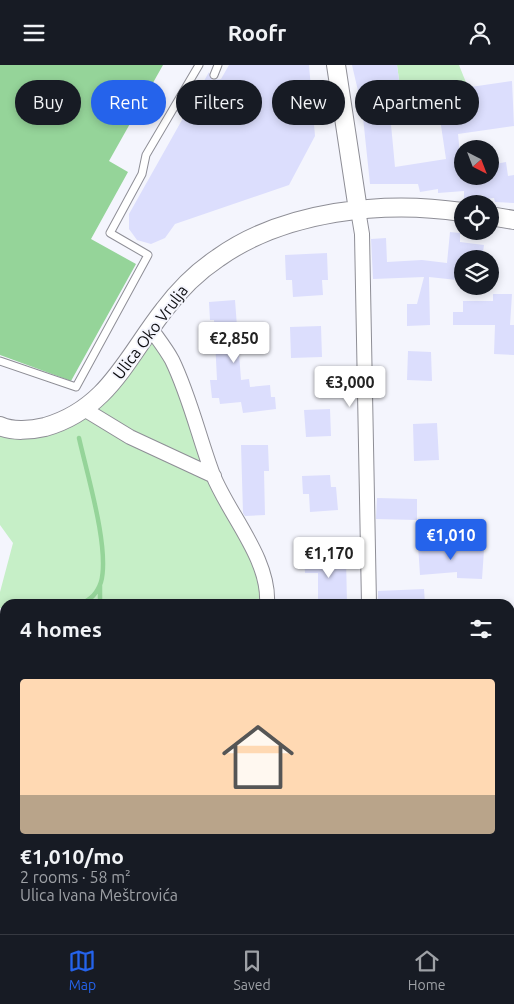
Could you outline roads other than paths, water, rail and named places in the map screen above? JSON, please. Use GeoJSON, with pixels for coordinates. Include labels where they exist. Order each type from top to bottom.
{"type":"FeatureCollection","features":[{"type":"Feature","properties":{"kind":"street"},"geometry":{"type":"LineString","coordinates":[[336,65],[362,235],[368,599]]}},
{"type":"Feature","properties":{"kind":"street","name":"Ulica Oko Vrulja"},"geometry":{"type":"LineString","coordinates":[[0,426],[34,430],[62,421],[84,409],[104,393],[123,370],[151,329],[190,280],[218,257],[248,239],[298,220],[358,211],[444,209],[454,211]]}},
{"type":"Feature","properties":{"kind":"street"},"geometry":{"type":"LineString","coordinates":[[499,218],[514,220]]}},
{"type":"Feature","properties":{"kind":"street"},"geometry":{"type":"LineString","coordinates":[[151,329],[172,360],[214,476],[231,512],[254,551],[267,594],[266,599]]}},
{"type":"Feature","properties":{"kind":"street"},"geometry":{"type":"LineString","coordinates":[[84,409],[130,437],[214,476]]}},
{"type":"Feature","properties":{"kind":"lane"},"geometry":{"type":"LineString","coordinates":[[0,361],[76,387],[148,255],[110,233],[142,174],[146,155],[199,65]]}},
{"type":"Feature","properties":{"kind":"lane"},"geometry":{"type":"LineString","coordinates":[[214,75],[218,65]]}},
{"type":"Feature","properties":{"kind":"waterway"},"geometry":{"type":"LineString","coordinates":[[79,438],[96,511],[102,551],[103,568],[101,582],[96,593],[89,599]]}},
{"type":"Feature","properties":{"kind":"waterway"},"geometry":{"type":"LineString","coordinates":[[100,585],[100,599]]}}]}
